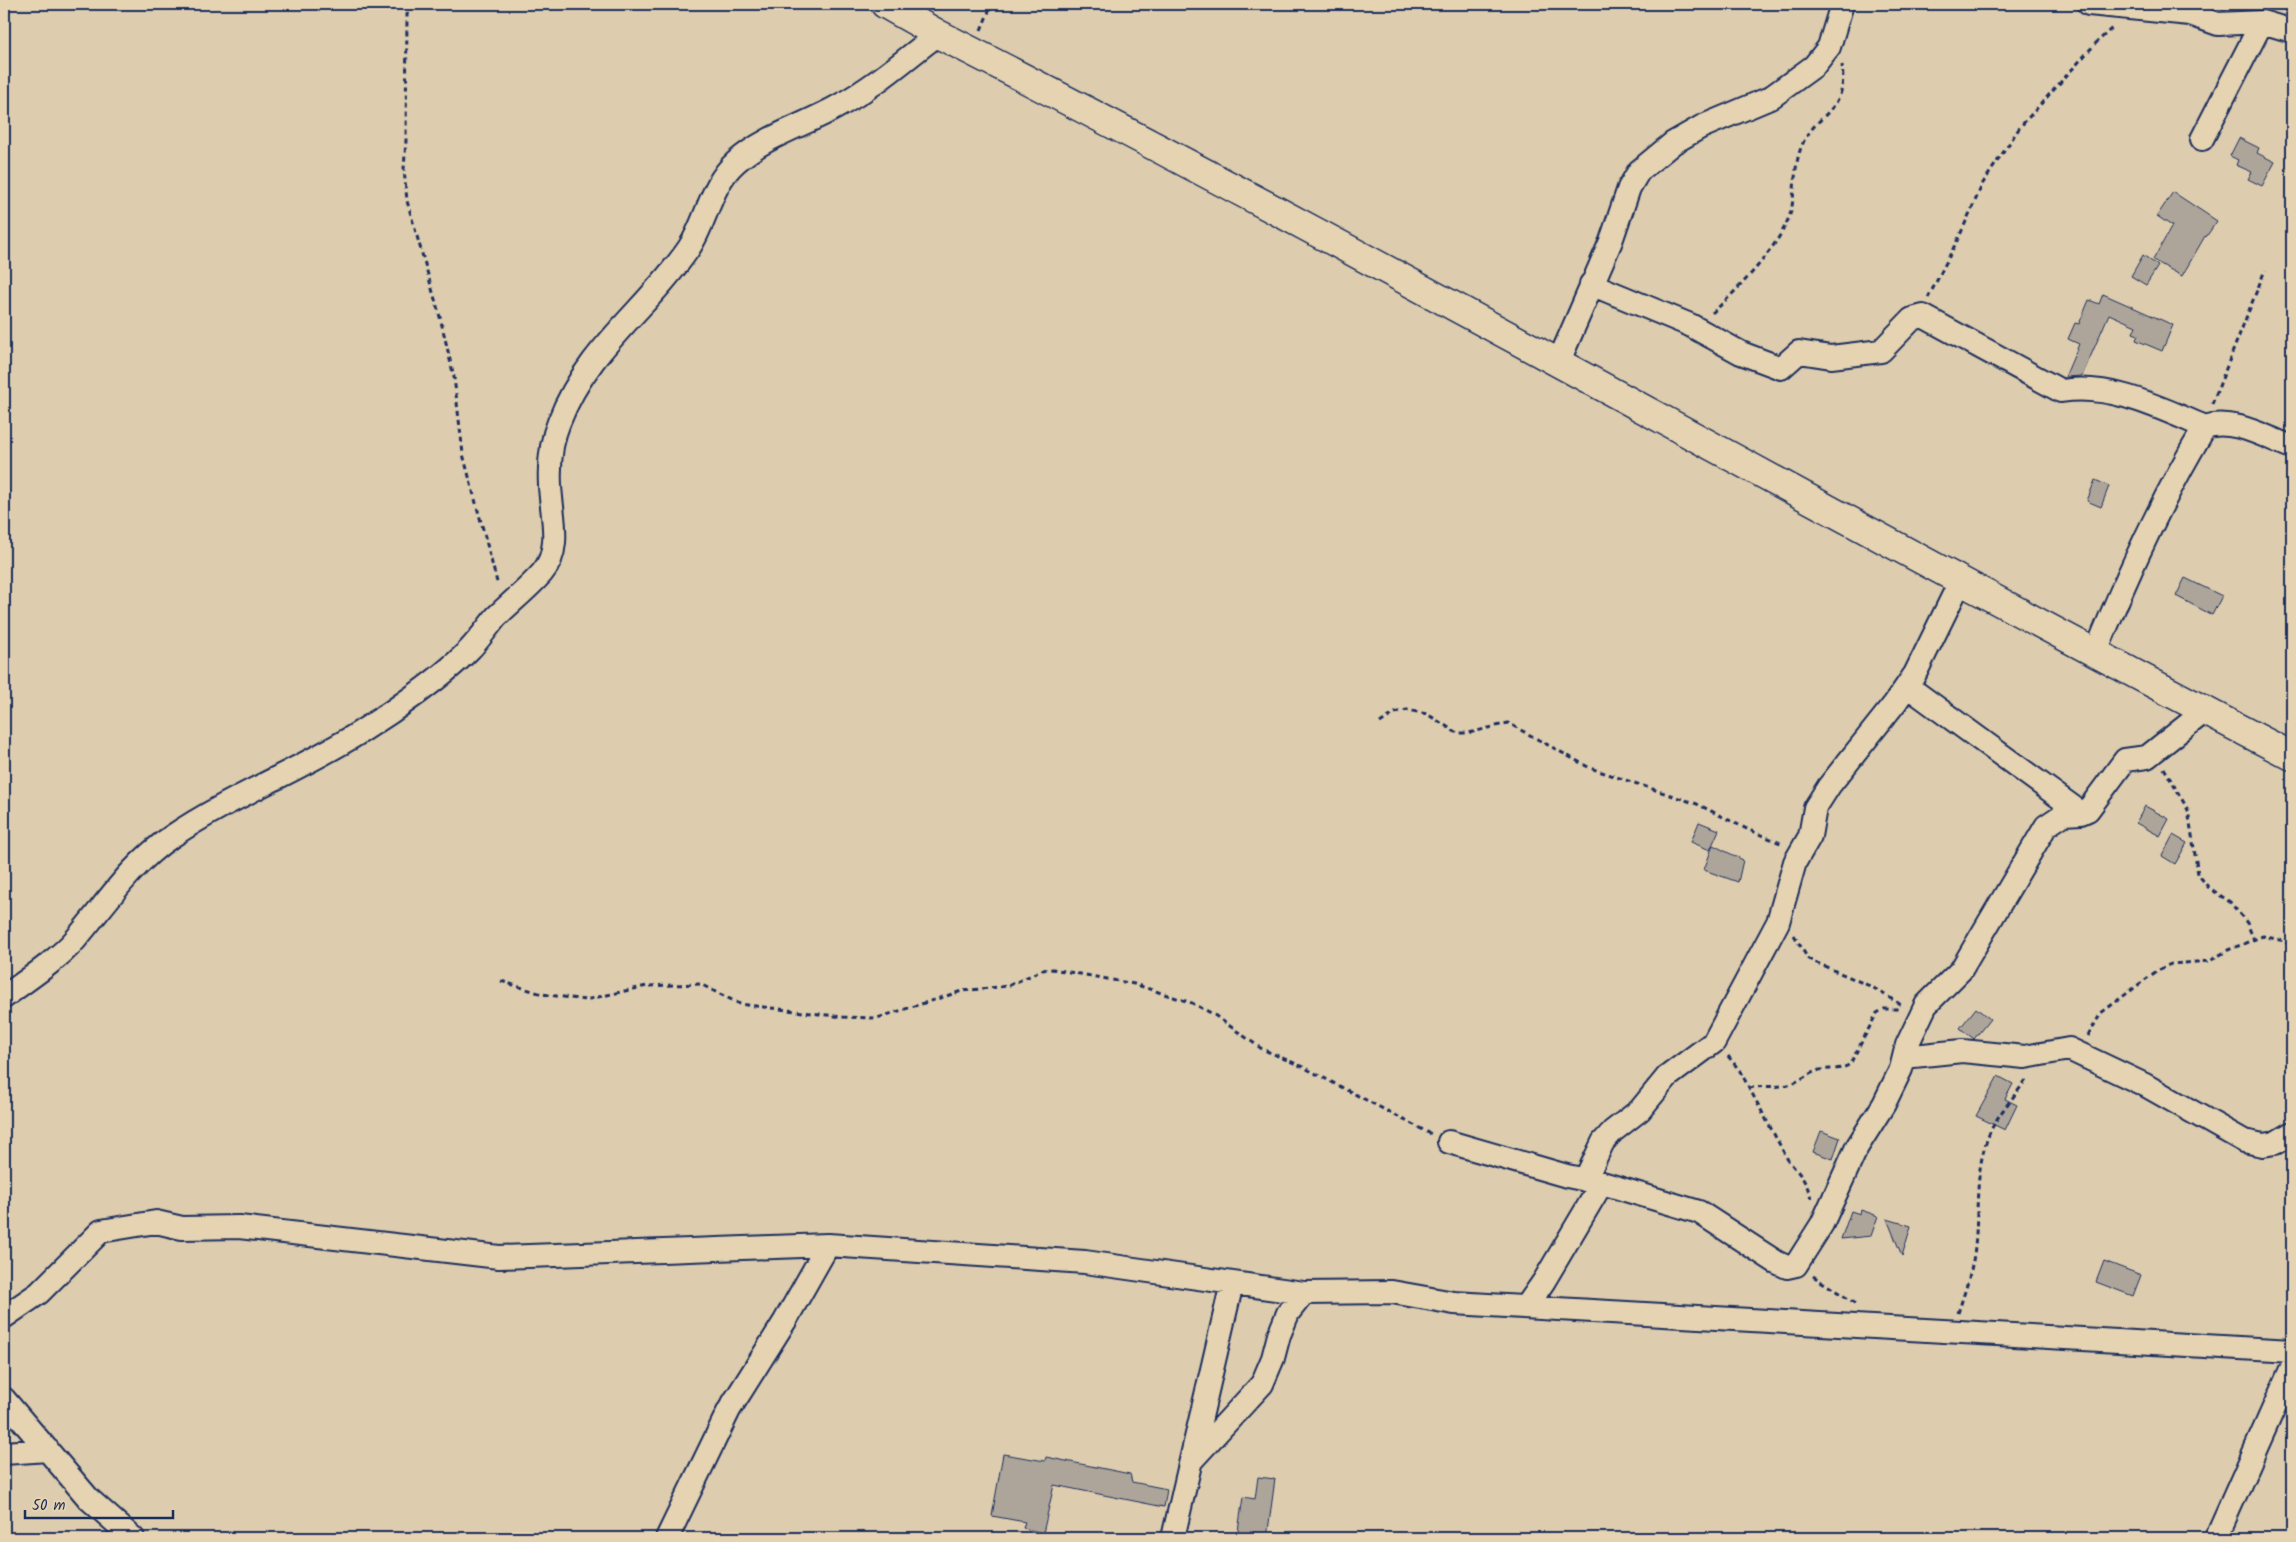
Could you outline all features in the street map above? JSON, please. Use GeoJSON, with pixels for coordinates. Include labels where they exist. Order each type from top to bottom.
{"type":"FeatureCollection","features":[{"type":"Feature","properties":{"kind":"main road"},"geometry":{"type":"LineString","coordinates":[[885,4],[938,34],[1559,361],[1961,580],[2292,756]]}},
{"type":"Feature","properties":{"kind":"street"},"geometry":{"type":"LineString","coordinates":[[1559,361],[1611,241],[1629,188],[1640,171],[1673,143],[1701,127],[1770,98],[1788,87],[1824,56],[1832,38],[1842,4]]}},
{"type":"Feature","properties":{"kind":"street"},"geometry":{"type":"LineString","coordinates":[[2089,4],[2190,14],[2218,24],[2262,22],[2292,30]]}},
{"type":"Feature","properties":{"kind":"street"},"geometry":{"type":"LineString","coordinates":[[2202,139],[2262,22]]}},
{"type":"Feature","properties":{"kind":"street"},"geometry":{"type":"LineString","coordinates":[[4,997],[51,962],[73,942],[133,869],[170,838],[226,805],[361,732],[468,651],[504,610],[544,570],[552,557],[555,535],[550,484],[552,450],[558,423],[583,373],[615,333],[677,265],[692,244],[718,184],[734,164],[750,151],[865,89],[938,34]]}},
{"type":"Feature","properties":{"kind":"street"},"geometry":{"type":"LineString","coordinates":[[1591,284],[1699,329],[1741,353],[1781,368],[1799,352],[1831,357],[1881,351],[1912,318],[1918,316],[2061,391],[2079,388],[2126,396],[2156,406],[2205,427]]}},
{"type":"Feature","properties":{"kind":"street"},"geometry":{"type":"LineString","coordinates":[[2096,652],[2121,588],[2205,427],[2216,423],[2229,425],[2292,447]]}},
{"type":"Feature","properties":{"kind":"street"},"geometry":{"type":"LineString","coordinates":[[1526,1307],[1544,1281],[1593,1181],[1603,1142],[1613,1130],[1640,1110],[1667,1077],[1714,1042],[1760,958],[1779,916],[1800,851],[1806,846],[1810,836],[1815,808],[1829,786],[1906,686],[1934,638],[1961,580]]}},
{"type":"Feature","properties":{"kind":"street"},"geometry":{"type":"LineString","coordinates":[[1906,686],[2082,813]]}},
{"type":"Feature","properties":{"kind":"street"},"geometry":{"type":"LineString","coordinates":[[1449,1142],[1699,1212],[1776,1262],[1786,1267],[1796,1265],[1822,1224],[1857,1147],[1901,1069],[1904,1057],[1926,1005],[1960,970],[2046,826],[2064,814],[2082,813],[2092,805],[2125,760],[2147,757],[2205,711]]}},
{"type":"Feature","properties":{"kind":"street"},"geometry":{"type":"LineString","coordinates":[[1904,1057],[1962,1051],[2009,1057],[2035,1057],[2045,1053],[2069,1049],[2145,1085],[2244,1141],[2263,1145],[2275,1143],[2292,1133]]}},
{"type":"Feature","properties":{"kind":"street"},"geometry":{"type":"LineString","coordinates":[[4,1317],[39,1293],[101,1231],[156,1222],[182,1228],[239,1227],[499,1258],[828,1245],[1085,1262],[1304,1293],[1392,1292],[1454,1303],[1953,1330],[2292,1351]]}},
{"type":"Feature","properties":{"kind":"street"},"geometry":{"type":"LineString","coordinates":[[667,1538],[729,1410],[785,1321],[828,1245]]}},
{"type":"Feature","properties":{"kind":"street"},"geometry":{"type":"LineString","coordinates":[[1544,1281],[1558,1308]]}},
{"type":"Feature","properties":{"kind":"street"},"geometry":{"type":"LineString","coordinates":[[1173,1538],[1232,1283]]}},
{"type":"Feature","properties":{"kind":"street"},"geometry":{"type":"LineString","coordinates":[[1191,1461],[1262,1384],[1288,1313],[1304,1293]]}},
{"type":"Feature","properties":{"kind":"street"},"geometry":{"type":"LineString","coordinates":[[2216,1538],[2292,1367]]}},
{"type":"Feature","properties":{"kind":"street"},"geometry":{"type":"LineString","coordinates":[[4,1399],[89,1499],[133,1538]]}},
{"type":"Feature","properties":{"kind":"street"},"geometry":{"type":"LineString","coordinates":[[4,1453],[48,1450]]}},
{"type":"Feature","properties":{"kind":"path"},"geometry":{"type":"LineString","coordinates":[[410,4],[407,15],[404,169],[407,202],[440,317],[454,377],[463,454],[504,610]]}},
{"type":"Feature","properties":{"kind":"path"},"geometry":{"type":"LineString","coordinates":[[972,52],[992,4]]}},
{"type":"Feature","properties":{"kind":"path"},"geometry":{"type":"LineString","coordinates":[[1918,316],[1960,235],[1983,183],[2020,126],[2096,43],[2134,8]]}},
{"type":"Feature","properties":{"kind":"path"},"geometry":{"type":"LineString","coordinates":[[1699,329],[1763,259],[1780,234],[1790,214],[1800,150],[1810,132],[1833,107],[1842,87],[1842,65],[1839,51],[1832,38]]}},
{"type":"Feature","properties":{"kind":"path"},"geometry":{"type":"LineString","coordinates":[[2205,427],[2216,392],[2265,270]]}},
{"type":"Feature","properties":{"kind":"path"},"geometry":{"type":"LineString","coordinates":[[1380,723],[1395,713],[1407,710],[1432,717],[1457,733],[1468,734],[1508,724],[1514,725],[1521,732],[1590,768],[1697,804],[1749,830],[1800,851]]}},
{"type":"Feature","properties":{"kind":"path"},"geometry":{"type":"LineString","coordinates":[[2155,752],[2188,810],[2198,874],[2208,886],[2230,902],[2246,923],[2254,940]]}},
{"type":"Feature","properties":{"kind":"path"},"geometry":{"type":"LineString","coordinates":[[1749,1088],[1762,1085],[1781,1086],[1791,1084],[1817,1071],[1845,1068],[1850,1064],[1877,1013],[1884,1009],[1909,1010],[1872,987],[1808,959],[1779,916]]}},
{"type":"Feature","properties":{"kind":"path"},"geometry":{"type":"LineString","coordinates":[[2069,1049],[2088,1036],[2101,1013],[2158,970],[2171,964],[2210,961],[2228,950],[2263,936],[2274,938],[2292,947]]}},
{"type":"Feature","properties":{"kind":"path"},"geometry":{"type":"LineString","coordinates":[[501,981],[542,994],[585,1000],[647,986],[700,984],[740,1004],[844,1017],[877,1018],[962,992],[1008,986],[1042,970],[1053,969],[1134,984],[1192,1003],[1213,1014],[1262,1049],[1304,1067],[1368,1099],[1411,1125],[1449,1142]]}},
{"type":"Feature","properties":{"kind":"path"},"geometry":{"type":"LineString","coordinates":[[1714,1042],[1740,1071],[1789,1162],[1800,1173],[1808,1186],[1814,1210],[1822,1224]]}},
{"type":"Feature","properties":{"kind":"path"},"geometry":{"type":"LineString","coordinates":[[1953,1330],[1975,1248],[1979,1168],[1984,1151],[1991,1130],[2002,1111],[2045,1053]]}},
{"type":"Feature","properties":{"kind":"path"},"geometry":{"type":"LineString","coordinates":[[1796,1265],[1858,1306]]}},
{"type":"Feature","properties":{"kind":"building"},"geometry":{"type":"Polygon","coordinates":[[[2239,138],[2259,148],[2257,153],[2275,162],[2262,186],[2248,179],[2252,172],[2236,165],[2238,160],[2230,156],[2239,138]]]}},
{"type":"Feature","properties":{"kind":"building"},"geometry":{"type":"Polygon","coordinates":[[[2173,192],[2217,221],[2205,236],[2182,276],[2153,260],[2172,226],[2157,216],[2173,192]]]}},
{"type":"Feature","properties":{"kind":"building"},"geometry":{"type":"Polygon","coordinates":[[[2143,255],[2158,266],[2146,285],[2131,276],[2143,255]]]}},
{"type":"Feature","properties":{"kind":"building"},"geometry":{"type":"Polygon","coordinates":[[[2103,294],[2173,325],[2162,351],[2136,340],[2138,335],[2133,333],[2136,326],[2109,314],[2082,376],[2065,377],[2079,344],[2068,339],[2075,323],[2079,324],[2089,300],[2099,304],[2103,294]]]}},
{"type":"Feature","properties":{"kind":"building"},"geometry":{"type":"Polygon","coordinates":[[[2095,480],[2109,486],[2101,507],[2087,501],[2095,480]]]}},
{"type":"Feature","properties":{"kind":"building"},"geometry":{"type":"Polygon","coordinates":[[[2185,578],[2222,596],[2212,615],[2176,596],[2185,578]]]}},
{"type":"Feature","properties":{"kind":"building"},"geometry":{"type":"Polygon","coordinates":[[[2145,806],[2169,819],[2160,836],[2136,823],[2145,806]]]}},
{"type":"Feature","properties":{"kind":"building"},"geometry":{"type":"Polygon","coordinates":[[[1699,822],[1719,830],[1710,850],[1691,842],[1699,822]]]}},
{"type":"Feature","properties":{"kind":"building"},"geometry":{"type":"Polygon","coordinates":[[[2173,835],[2187,843],[2175,864],[2162,856],[2173,835]]]}},
{"type":"Feature","properties":{"kind":"building"},"geometry":{"type":"Polygon","coordinates":[[[1713,845],[1743,860],[1738,882],[1704,870],[1713,845]]]}},
{"type":"Feature","properties":{"kind":"building"},"geometry":{"type":"Polygon","coordinates":[[[1976,1008],[1990,1019],[1974,1039],[1960,1028],[1976,1008]]]}},
{"type":"Feature","properties":{"kind":"building"},"geometry":{"type":"Polygon","coordinates":[[[1998,1076],[2013,1084],[2005,1099],[2017,1105],[2005,1130],[1976,1116],[1998,1076]]]}},
{"type":"Feature","properties":{"kind":"building"},"geometry":{"type":"Polygon","coordinates":[[[1821,1131],[1840,1138],[1833,1159],[1813,1152],[1821,1131]]]}},
{"type":"Feature","properties":{"kind":"building"},"geometry":{"type":"Polygon","coordinates":[[[1861,1210],[1878,1216],[1871,1236],[1841,1239],[1851,1211],[1860,1214],[1861,1210]]]}},
{"type":"Feature","properties":{"kind":"building"},"geometry":{"type":"Polygon","coordinates":[[[1887,1219],[1911,1226],[1902,1256],[1887,1219]]]}},
{"type":"Feature","properties":{"kind":"building"},"geometry":{"type":"Polygon","coordinates":[[[2104,1261],[2141,1275],[2133,1296],[2096,1282],[2104,1261]]]}},
{"type":"Feature","properties":{"kind":"building"},"geometry":{"type":"Polygon","coordinates":[[[1003,1454],[1045,1461],[1046,1457],[1130,1474],[1132,1482],[1167,1489],[1164,1507],[1054,1485],[1043,1533],[1023,1528],[1025,1522],[992,1516],[1003,1454]]]}},
{"type":"Feature","properties":{"kind":"building"},"geometry":{"type":"Polygon","coordinates":[[[1258,1477],[1275,1479],[1267,1538],[1237,1538],[1243,1497],[1255,1499],[1258,1477]]]}}]}
